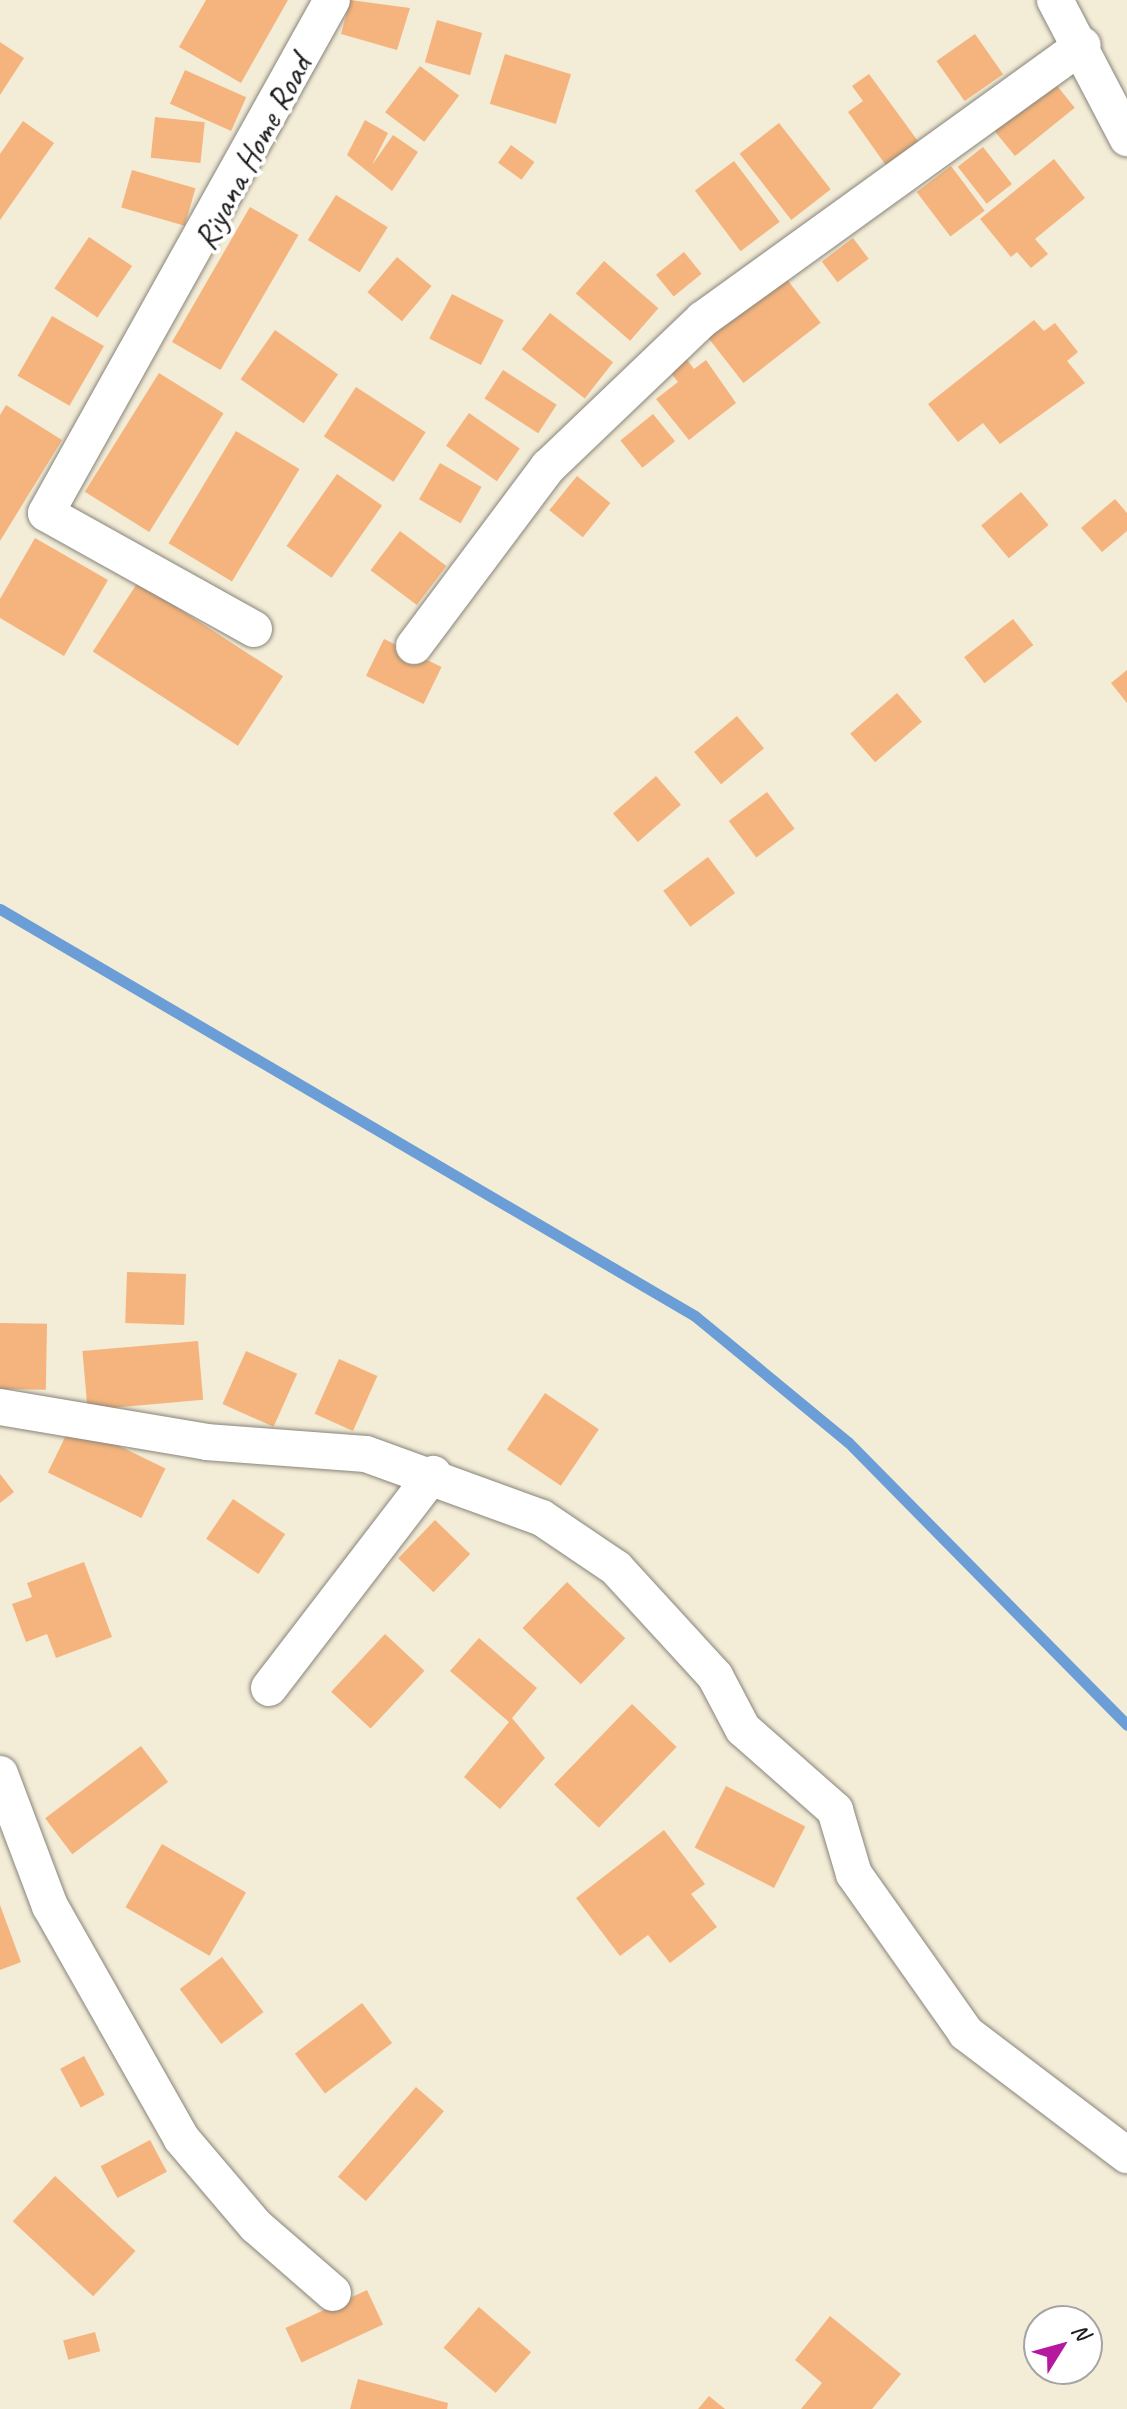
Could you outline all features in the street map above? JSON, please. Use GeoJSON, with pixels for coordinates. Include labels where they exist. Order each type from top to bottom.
{"type":"FeatureCollection","features":[{"type":"Feature","properties":{"kind":"street","name":"Riyana Home Road"},"geometry":{"type":"LineString","coordinates":[[254,629],[46,513],[170,302],[332,0]]}},
{"type":"Feature","properties":{"kind":"street"},"geometry":{"type":"LineString","coordinates":[[1055,0],[1083,45],[1127,138]]}},
{"type":"Feature","properties":{"kind":"street"},"geometry":{"type":"LineString","coordinates":[[414,646],[548,467],[703,319],[1083,45]]}},
{"type":"Feature","properties":{"kind":"street"},"geometry":{"type":"LineString","coordinates":[[0,1407],[206,1442],[366,1454],[433,1474],[542,1518],[616,1568],[715,1676],[743,1729],[835,1810],[854,1874],[966,2033],[1127,2155]]}},
{"type":"Feature","properties":{"kind":"street"},"geometry":{"type":"LineString","coordinates":[[269,1688],[433,1474]]}},
{"type":"Feature","properties":{"kind":"street"},"geometry":{"type":"LineString","coordinates":[[0,1774],[50,1906],[181,2138],[256,2226],[333,2293]]}},
{"type":"Feature","properties":{"kind":"building"},"geometry":{"type":"Polygon","coordinates":[[[206,0],[288,0],[241,83],[179,47],[206,0]]]}},
{"type":"Feature","properties":{"kind":"building"},"geometry":{"type":"Polygon","coordinates":[[[350,0],[410,8],[397,50],[341,34],[350,0]]]}},
{"type":"Feature","properties":{"kind":"building"},"geometry":{"type":"Polygon","coordinates":[[[437,20],[482,33],[470,75],[425,62],[437,20]]]}},
{"type":"Feature","properties":{"kind":"building"},"geometry":{"type":"Polygon","coordinates":[[[975,34],[1003,74],[965,101],[936,61],[975,34]]]}},
{"type":"Feature","properties":{"kind":"building"},"geometry":{"type":"Polygon","coordinates":[[[0,42],[24,58],[0,95],[0,42]]]}},
{"type":"Feature","properties":{"kind":"building"},"geometry":{"type":"Polygon","coordinates":[[[505,54],[571,74],[556,124],[490,104],[505,54]]]}},
{"type":"Feature","properties":{"kind":"building"},"geometry":{"type":"Polygon","coordinates":[[[420,66],[459,95],[424,142],[385,112],[420,66]]]}},
{"type":"Feature","properties":{"kind":"building"},"geometry":{"type":"Polygon","coordinates":[[[185,70],[246,97],[231,131],[170,104],[185,70]]]}},
{"type":"Feature","properties":{"kind":"building"},"geometry":{"type":"Polygon","coordinates":[[[869,74],[923,148],[890,171],[848,112],[863,101],[852,86],[869,74]]]}},
{"type":"Feature","properties":{"kind":"building"},"geometry":{"type":"Polygon","coordinates":[[[1054,82],[1075,108],[1015,156],[994,130],[1054,82]]]}},
{"type":"Feature","properties":{"kind":"building"},"geometry":{"type":"Polygon","coordinates":[[[155,117],[205,122],[200,163],[151,158],[155,117]]]}},
{"type":"Feature","properties":{"kind":"building"},"geometry":{"type":"Polygon","coordinates":[[[365,120],[388,133],[372,165],[393,135],[418,152],[392,191],[347,155],[365,120]]]}},
{"type":"Feature","properties":{"kind":"building"},"geometry":{"type":"Polygon","coordinates":[[[23,121],[54,143],[0,220],[0,154],[23,121]]]}},
{"type":"Feature","properties":{"kind":"building"},"geometry":{"type":"Polygon","coordinates":[[[779,123],[831,189],[791,220],[740,154],[779,123]]]}},
{"type":"Feature","properties":{"kind":"building"},"geometry":{"type":"Polygon","coordinates":[[[511,145],[534,162],[522,180],[498,163],[511,145]]]}},
{"type":"Feature","properties":{"kind":"building"},"geometry":{"type":"Polygon","coordinates":[[[983,147],[1012,184],[987,204],[958,167],[983,147]]]}},
{"type":"Feature","properties":{"kind":"building"},"geometry":{"type":"Polygon","coordinates":[[[1054,159],[1085,198],[1035,239],[1048,254],[1031,268],[1017,252],[1011,257],[980,219],[1054,159]]]}},
{"type":"Feature","properties":{"kind":"building"},"geometry":{"type":"Polygon","coordinates":[[[734,161],[780,222],[741,251],[695,190],[734,161]]]}},
{"type":"Feature","properties":{"kind":"building"},"geometry":{"type":"Polygon","coordinates":[[[951,166],[985,211],[950,237],[917,192],[951,166]]]}},
{"type":"Feature","properties":{"kind":"building"},"geometry":{"type":"Polygon","coordinates":[[[132,170],[195,188],[185,226],[121,207],[132,170]]]}},
{"type":"Feature","properties":{"kind":"building"},"geometry":{"type":"Polygon","coordinates":[[[336,195],[388,227],[360,272],[308,240],[336,195]]]}},
{"type":"Feature","properties":{"kind":"building"},"geometry":{"type":"Polygon","coordinates":[[[250,207],[298,235],[220,370],[172,342],[250,207]]]}},
{"type":"Feature","properties":{"kind":"building"},"geometry":{"type":"Polygon","coordinates":[[[89,237],[132,266],[97,317],[54,288],[89,237]]]}},
{"type":"Feature","properties":{"kind":"building"},"geometry":{"type":"Polygon","coordinates":[[[853,238],[869,259],[838,282],[822,261],[853,238]]]}},
{"type":"Feature","properties":{"kind":"building"},"geometry":{"type":"Polygon","coordinates":[[[684,252],[702,274],[674,296],[656,275],[684,252]]]}},
{"type":"Feature","properties":{"kind":"building"},"geometry":{"type":"Polygon","coordinates":[[[397,257],[431,286],[402,321],[367,292],[397,257]]]}},
{"type":"Feature","properties":{"kind":"building"},"geometry":{"type":"Polygon","coordinates":[[[604,261],[658,308],[630,341],[576,293],[604,261]]]}},
{"type":"Feature","properties":{"kind":"building"},"geometry":{"type":"Polygon","coordinates":[[[785,277],[821,323],[743,383],[708,337],[785,277]]]}},
{"type":"Feature","properties":{"kind":"building"},"geometry":{"type":"Polygon","coordinates":[[[452,294],[504,320],[481,365],[429,339],[452,294]]]}},
{"type":"Feature","properties":{"kind":"building"},"geometry":{"type":"Polygon","coordinates":[[[550,313],[613,362],[585,399],[522,349],[550,313]]]}},
{"type":"Feature","properties":{"kind":"building"},"geometry":{"type":"Polygon","coordinates":[[[52,316],[104,346],[69,406],[18,376],[52,316]]]}},
{"type":"Feature","properties":{"kind":"building"},"geometry":{"type":"Polygon","coordinates":[[[1034,320],[1044,331],[1055,323],[1078,352],[1067,361],[1085,383],[1000,444],[983,423],[958,442],[928,404],[1034,320]]]}},
{"type":"Feature","properties":{"kind":"building"},"geometry":{"type":"Polygon","coordinates":[[[275,330],[338,374],[304,423],[241,379],[275,330]]]}},
{"type":"Feature","properties":{"kind":"building"},"geometry":{"type":"Polygon","coordinates":[[[681,352],[694,369],[706,360],[736,403],[689,440],[656,399],[678,382],[664,364],[681,352]]]}},
{"type":"Feature","properties":{"kind":"building"},"geometry":{"type":"Polygon","coordinates":[[[503,370],[557,405],[538,433],[484,399],[503,370]]]}},
{"type":"Feature","properties":{"kind":"building"},"geometry":{"type":"Polygon","coordinates":[[[159,373],[223,413],[149,532],[85,492],[159,373]]]}},
{"type":"Feature","properties":{"kind":"building"},"geometry":{"type":"Polygon","coordinates":[[[356,387],[426,432],[393,482],[324,436],[356,387]]]}},
{"type":"Feature","properties":{"kind":"building"},"geometry":{"type":"Polygon","coordinates":[[[6,405],[62,440],[0,541],[0,415],[6,405]]]}},
{"type":"Feature","properties":{"kind":"building"},"geometry":{"type":"Polygon","coordinates":[[[469,413],[520,449],[497,481],[446,446],[469,413]]]}},
{"type":"Feature","properties":{"kind":"building"},"geometry":{"type":"Polygon","coordinates":[[[653,414],[675,441],[642,468],[620,440],[653,414]]]}},
{"type":"Feature","properties":{"kind":"building"},"geometry":{"type":"Polygon","coordinates":[[[236,431],[299,469],[232,581],[169,543],[236,431]]]}},
{"type":"Feature","properties":{"kind":"building"},"geometry":{"type":"Polygon","coordinates":[[[440,463],[482,487],[461,523],[419,499],[440,463]]]}},
{"type":"Feature","properties":{"kind":"building"},"geometry":{"type":"Polygon","coordinates":[[[337,474],[382,506],[332,578],[287,546],[337,474]]]}},
{"type":"Feature","properties":{"kind":"building"},"geometry":{"type":"Polygon","coordinates":[[[577,476],[610,503],[583,537],[549,510],[577,476]]]}},
{"type":"Feature","properties":{"kind":"building"},"geometry":{"type":"Polygon","coordinates":[[[1021,492],[1049,525],[1009,558],[981,525],[1021,492]]]}},
{"type":"Feature","properties":{"kind":"building"},"geometry":{"type":"Polygon","coordinates":[[[1115,499],[1127,513],[1127,531],[1102,552],[1081,528],[1115,499]]]}},
{"type":"Feature","properties":{"kind":"building"},"geometry":{"type":"Polygon","coordinates":[[[400,531],[446,566],[417,605],[371,570],[400,531]]]}},
{"type":"Feature","properties":{"kind":"building"},"geometry":{"type":"Polygon","coordinates":[[[35,538],[108,580],[64,656],[0,618],[0,599],[35,538]]]}},
{"type":"Feature","properties":{"kind":"building"},"geometry":{"type":"Polygon","coordinates":[[[138,582],[283,676],[238,746],[93,652],[138,582]]]}},
{"type":"Feature","properties":{"kind":"building"},"geometry":{"type":"Polygon","coordinates":[[[1013,619],[1033,645],[984,683],[964,657],[1013,619]]]}},
{"type":"Feature","properties":{"kind":"building"},"geometry":{"type":"Polygon","coordinates":[[[384,639],[442,667],[424,704],[366,676],[384,639]]]}},
{"type":"Feature","properties":{"kind":"building"},"geometry":{"type":"Polygon","coordinates":[[[1127,670],[1127,703],[1111,683],[1127,670]]]}},
{"type":"Feature","properties":{"kind":"building"},"geometry":{"type":"Polygon","coordinates":[[[897,693],[922,722],[875,762],[850,734],[897,693]]]}},
{"type":"Feature","properties":{"kind":"building"},"geometry":{"type":"Polygon","coordinates":[[[737,716],[764,748],[721,784],[694,752],[737,716]]]}},
{"type":"Feature","properties":{"kind":"building"},"geometry":{"type":"Polygon","coordinates":[[[656,776],[681,805],[638,842],[613,813],[656,776]]]}},
{"type":"Feature","properties":{"kind":"building"},"geometry":{"type":"Polygon","coordinates":[[[767,792],[795,829],[756,858],[729,821],[767,792]]]}},
{"type":"Feature","properties":{"kind":"building"},"geometry":{"type":"Polygon","coordinates":[[[708,857],[735,893],[690,927],[663,891],[708,857]]]}},
{"type":"Feature","properties":{"kind":"building"},"geometry":{"type":"Polygon","coordinates":[[[127,1272],[186,1274],[184,1325],[125,1323],[127,1272]]]}},
{"type":"Feature","properties":{"kind":"building"},"geometry":{"type":"Polygon","coordinates":[[[0,1323],[47,1324],[46,1390],[0,1389],[0,1323]]]}},
{"type":"Feature","properties":{"kind":"building"},"geometry":{"type":"Polygon","coordinates":[[[198,1341],[203,1400],[88,1410],[82,1351],[198,1341]]]}},
{"type":"Feature","properties":{"kind":"building"},"geometry":{"type":"Polygon","coordinates":[[[246,1351],[297,1374],[274,1427],[222,1404],[246,1351]]]}},
{"type":"Feature","properties":{"kind":"building"},"geometry":{"type":"Polygon","coordinates":[[[339,1359],[377,1376],[353,1431],[315,1414],[339,1359]]]}},
{"type":"Feature","properties":{"kind":"building"},"geometry":{"type":"Polygon","coordinates":[[[545,1393],[599,1429],[561,1486],[507,1449],[545,1393]]]}},
{"type":"Feature","properties":{"kind":"building"},"geometry":{"type":"Polygon","coordinates":[[[72,1423],[165,1469],[141,1518],[48,1472],[72,1423]]]}},
{"type":"Feature","properties":{"kind":"building"},"geometry":{"type":"Polygon","coordinates":[[[0,1474],[14,1492],[0,1503],[0,1474]]]}},
{"type":"Feature","properties":{"kind":"building"},"geometry":{"type":"Polygon","coordinates":[[[233,1499],[285,1534],[258,1574],[206,1539],[233,1499]]]}},
{"type":"Feature","properties":{"kind":"building"},"geometry":{"type":"Polygon","coordinates":[[[435,1520],[470,1554],[433,1592],[398,1558],[435,1520]]]}},
{"type":"Feature","properties":{"kind":"building"},"geometry":{"type":"Polygon","coordinates":[[[84,1562],[112,1637],[56,1658],[47,1634],[26,1642],[12,1604],[32,1597],[27,1583],[84,1562]]]}},
{"type":"Feature","properties":{"kind":"building"},"geometry":{"type":"Polygon","coordinates":[[[567,1582],[625,1638],[581,1684],[523,1628],[567,1582]]]}},
{"type":"Feature","properties":{"kind":"building"},"geometry":{"type":"Polygon","coordinates":[[[385,1634],[424,1671],[371,1729],[331,1692],[385,1634]]]}},
{"type":"Feature","properties":{"kind":"building"},"geometry":{"type":"Polygon","coordinates":[[[479,1638],[537,1688],[512,1718],[545,1758],[500,1809],[464,1777],[509,1722],[450,1671],[479,1638]]]}},
{"type":"Feature","properties":{"kind":"building"},"geometry":{"type":"Polygon","coordinates":[[[632,1704],[677,1747],[599,1828],[554,1785],[632,1704]]]}},
{"type":"Feature","properties":{"kind":"building"},"geometry":{"type":"Polygon","coordinates":[[[141,1746],[168,1782],[72,1854],[45,1818],[141,1746]]]}},
{"type":"Feature","properties":{"kind":"building"},"geometry":{"type":"Polygon","coordinates":[[[726,1786],[805,1826],[774,1888],[695,1847],[726,1786]]]}},
{"type":"Feature","properties":{"kind":"building"},"geometry":{"type":"Polygon","coordinates":[[[664,1830],[705,1884],[691,1894],[717,1927],[670,1963],[648,1935],[620,1956],[576,1898],[664,1830]]]}},
{"type":"Feature","properties":{"kind":"building"},"geometry":{"type":"Polygon","coordinates":[[[162,1844],[246,1892],[210,1956],[126,1907],[162,1844]]]}},
{"type":"Feature","properties":{"kind":"building"},"geometry":{"type":"Polygon","coordinates":[[[0,1905],[21,1962],[0,1970],[0,1905]]]}},
{"type":"Feature","properties":{"kind":"building"},"geometry":{"type":"Polygon","coordinates":[[[222,1957],[264,2012],[221,2044],[180,1989],[222,1957]]]}},
{"type":"Feature","properties":{"kind":"building"},"geometry":{"type":"Polygon","coordinates":[[[362,2003],[392,2043],[325,2093],[295,2054],[362,2003]]]}},
{"type":"Feature","properties":{"kind":"building"},"geometry":{"type":"Polygon","coordinates":[[[84,2056],[105,2095],[81,2108],[60,2069],[84,2056]]]}},
{"type":"Feature","properties":{"kind":"building"},"geometry":{"type":"Polygon","coordinates":[[[416,2087],[444,2111],[366,2201],[338,2177],[416,2087]]]}},
{"type":"Feature","properties":{"kind":"building"},"geometry":{"type":"Polygon","coordinates":[[[150,2140],[167,2172],[117,2198],[101,2166],[150,2140]]]}},
{"type":"Feature","properties":{"kind":"building"},"geometry":{"type":"Polygon","coordinates":[[[55,2176],[135,2251],[93,2296],[13,2221],[55,2176]]]}},
{"type":"Feature","properties":{"kind":"building"},"geometry":{"type":"Polygon","coordinates":[[[367,2290],[383,2324],[301,2362],[285,2328],[367,2290]]]}},
{"type":"Feature","properties":{"kind":"building"},"geometry":{"type":"Polygon","coordinates":[[[479,2307],[531,2352],[496,2393],[444,2348],[479,2307]]]}},
{"type":"Feature","properties":{"kind":"building"},"geometry":{"type":"Polygon","coordinates":[[[830,2316],[901,2374],[872,2409],[801,2409],[822,2383],[795,2360],[830,2316]]]}},
{"type":"Feature","properties":{"kind":"building"},"geometry":{"type":"Polygon","coordinates":[[[95,2332],[100,2351],[68,2360],[63,2341],[95,2332]]]}},
{"type":"Feature","properties":{"kind":"building"},"geometry":{"type":"Polygon","coordinates":[[[358,2379],[448,2403],[447,2409],[350,2409],[358,2379]]]}},
{"type":"Feature","properties":{"kind":"building"},"geometry":{"type":"Polygon","coordinates":[[[709,2396],[725,2409],[698,2409],[709,2396]]]}},
{"type":"Feature","properties":{"kind":"waterway"},"geometry":{"type":"LineString","coordinates":[[0,909],[695,1316],[848,1442],[1127,1725]]}}]}
